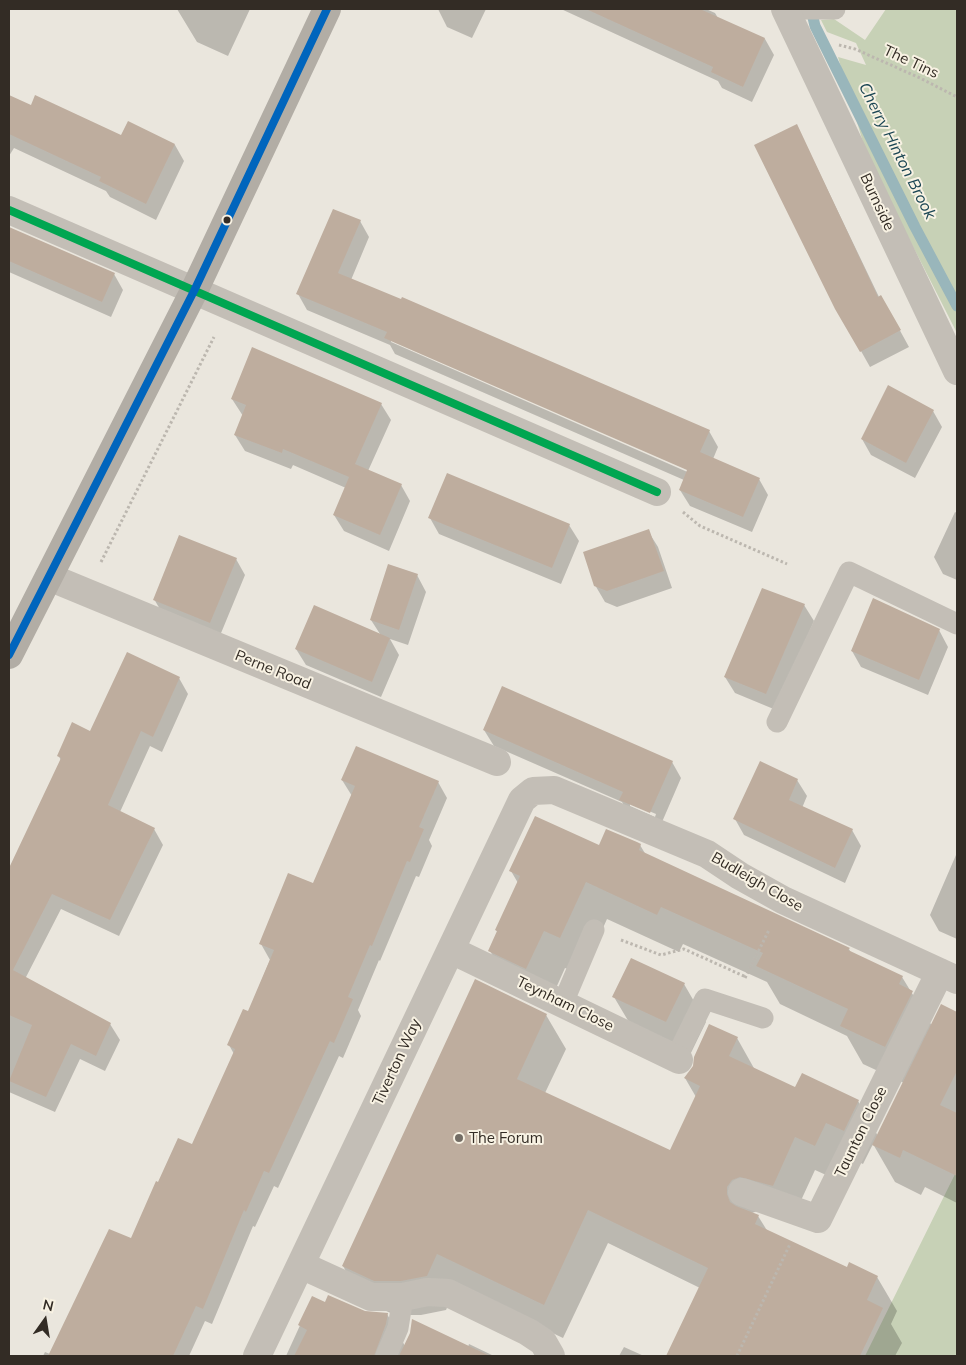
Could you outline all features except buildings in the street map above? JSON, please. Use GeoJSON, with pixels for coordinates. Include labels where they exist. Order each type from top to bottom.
{"type":"FeatureCollection","features":[{"type":"Feature","properties":{"kind":"main road"},"geometry":{"type":"LineString","coordinates":[[9,655],[194,291],[327,9]]}},
{"type":"Feature","properties":{"kind":"street","name":"Burnside"},"geometry":{"type":"LineString","coordinates":[[796,15],[957,371]]}},
{"type":"Feature","properties":{"kind":"street"},"geometry":{"type":"LineString","coordinates":[[9,210],[657,492]]}},
{"type":"Feature","properties":{"kind":"street","name":"Perne Road"},"geometry":{"type":"LineString","coordinates":[[49,578],[497,762]]}},
{"type":"Feature","properties":{"kind":"street","name":"Budleigh Close"},"geometry":{"type":"LineString","coordinates":[[554,790],[707,854],[740,876],[783,900],[949,976]]}},
{"type":"Feature","properties":{"kind":"street","name":"Tiverton Way"},"geometry":{"type":"LineString","coordinates":[[257,1356],[522,800],[533,791],[554,790]]}},
{"type":"Feature","properties":{"kind":"street","name":"Teynham Close"},"geometry":{"type":"LineString","coordinates":[[451,950],[678,1058]]}},
{"type":"Feature","properties":{"kind":"street","name":"Taunton Close"},"geometry":{"type":"LineString","coordinates":[[742,1192],[818,1219],[949,976]]}},
{"type":"Feature","properties":{"kind":"street"},"geometry":{"type":"LineString","coordinates":[[301,1265],[371,1297],[402,1297],[427,1292],[448,1293],[528,1332],[543,1342],[551,1356]]}},
{"type":"Feature","properties":{"kind":"lane"},"geometry":{"type":"LineString","coordinates":[[796,15],[832,9]]}},
{"type":"Feature","properties":{"kind":"lane"},"geometry":{"type":"LineString","coordinates":[[777,722],[849,572],[957,624]]}},
{"type":"Feature","properties":{"kind":"lane"},"geometry":{"type":"LineString","coordinates":[[563,1004],[594,930]]}},
{"type":"Feature","properties":{"kind":"lane"},"geometry":{"type":"LineString","coordinates":[[678,1058],[705,999],[763,1018]]}},
{"type":"Feature","properties":{"kind":"lane"},"geometry":{"type":"LineString","coordinates":[[386,1356],[398,1328],[402,1297]]}},
{"type":"Feature","properties":{"kind":"path","name":"The Tins"},"geometry":{"type":"LineString","coordinates":[[855,49],[957,97]]}},
{"type":"Feature","properties":{"kind":"path"},"geometry":{"type":"LineString","coordinates":[[86,594],[230,305]]}},
{"type":"Feature","properties":{"kind":"path"},"geometry":{"type":"LineString","coordinates":[[657,492],[700,526],[786,564]]}},
{"type":"Feature","properties":{"kind":"path"},"geometry":{"type":"LineString","coordinates":[[733,1008],[783,900]]}},
{"type":"Feature","properties":{"kind":"path"},"geometry":{"type":"LineString","coordinates":[[594,930],[661,955],[684,949],[746,977]]}},
{"type":"Feature","properties":{"kind":"path"},"geometry":{"type":"LineString","coordinates":[[737,1356],[803,1214]]}},
{"type":"Feature","properties":{"kind":"green space"},"geometry":{"type":"Polygon","coordinates":[[[886,9],[957,9],[957,333],[867,156],[838,57],[866,65],[856,43],[827,32],[821,20],[834,19],[865,40],[886,9]]]}},
{"type":"Feature","properties":{"kind":"green space"},"geometry":{"type":"Polygon","coordinates":[[[957,1170],[957,1356],[865,1356],[957,1170]]]}},
{"type":"Feature","properties":{"kind":"waterway","name":"Cherry Hinton Brook"},"geometry":{"type":"LineString","coordinates":[[811,9],[815,26],[915,227],[957,306]]}},
{"type":"Feature","properties":{"kind":"transit line"},"geometry":{"type":"LineString","coordinates":[[9,655],[194,291],[327,9]]}},
{"type":"Feature","properties":{"kind":"transit line"},"geometry":{"type":"LineString","coordinates":[[9,210],[657,492]]}},
{"type":"Feature","properties":{"kind":"place","name":"The Forum"},"geometry":{"type":"Point","coordinates":[459,1138]}}]}
